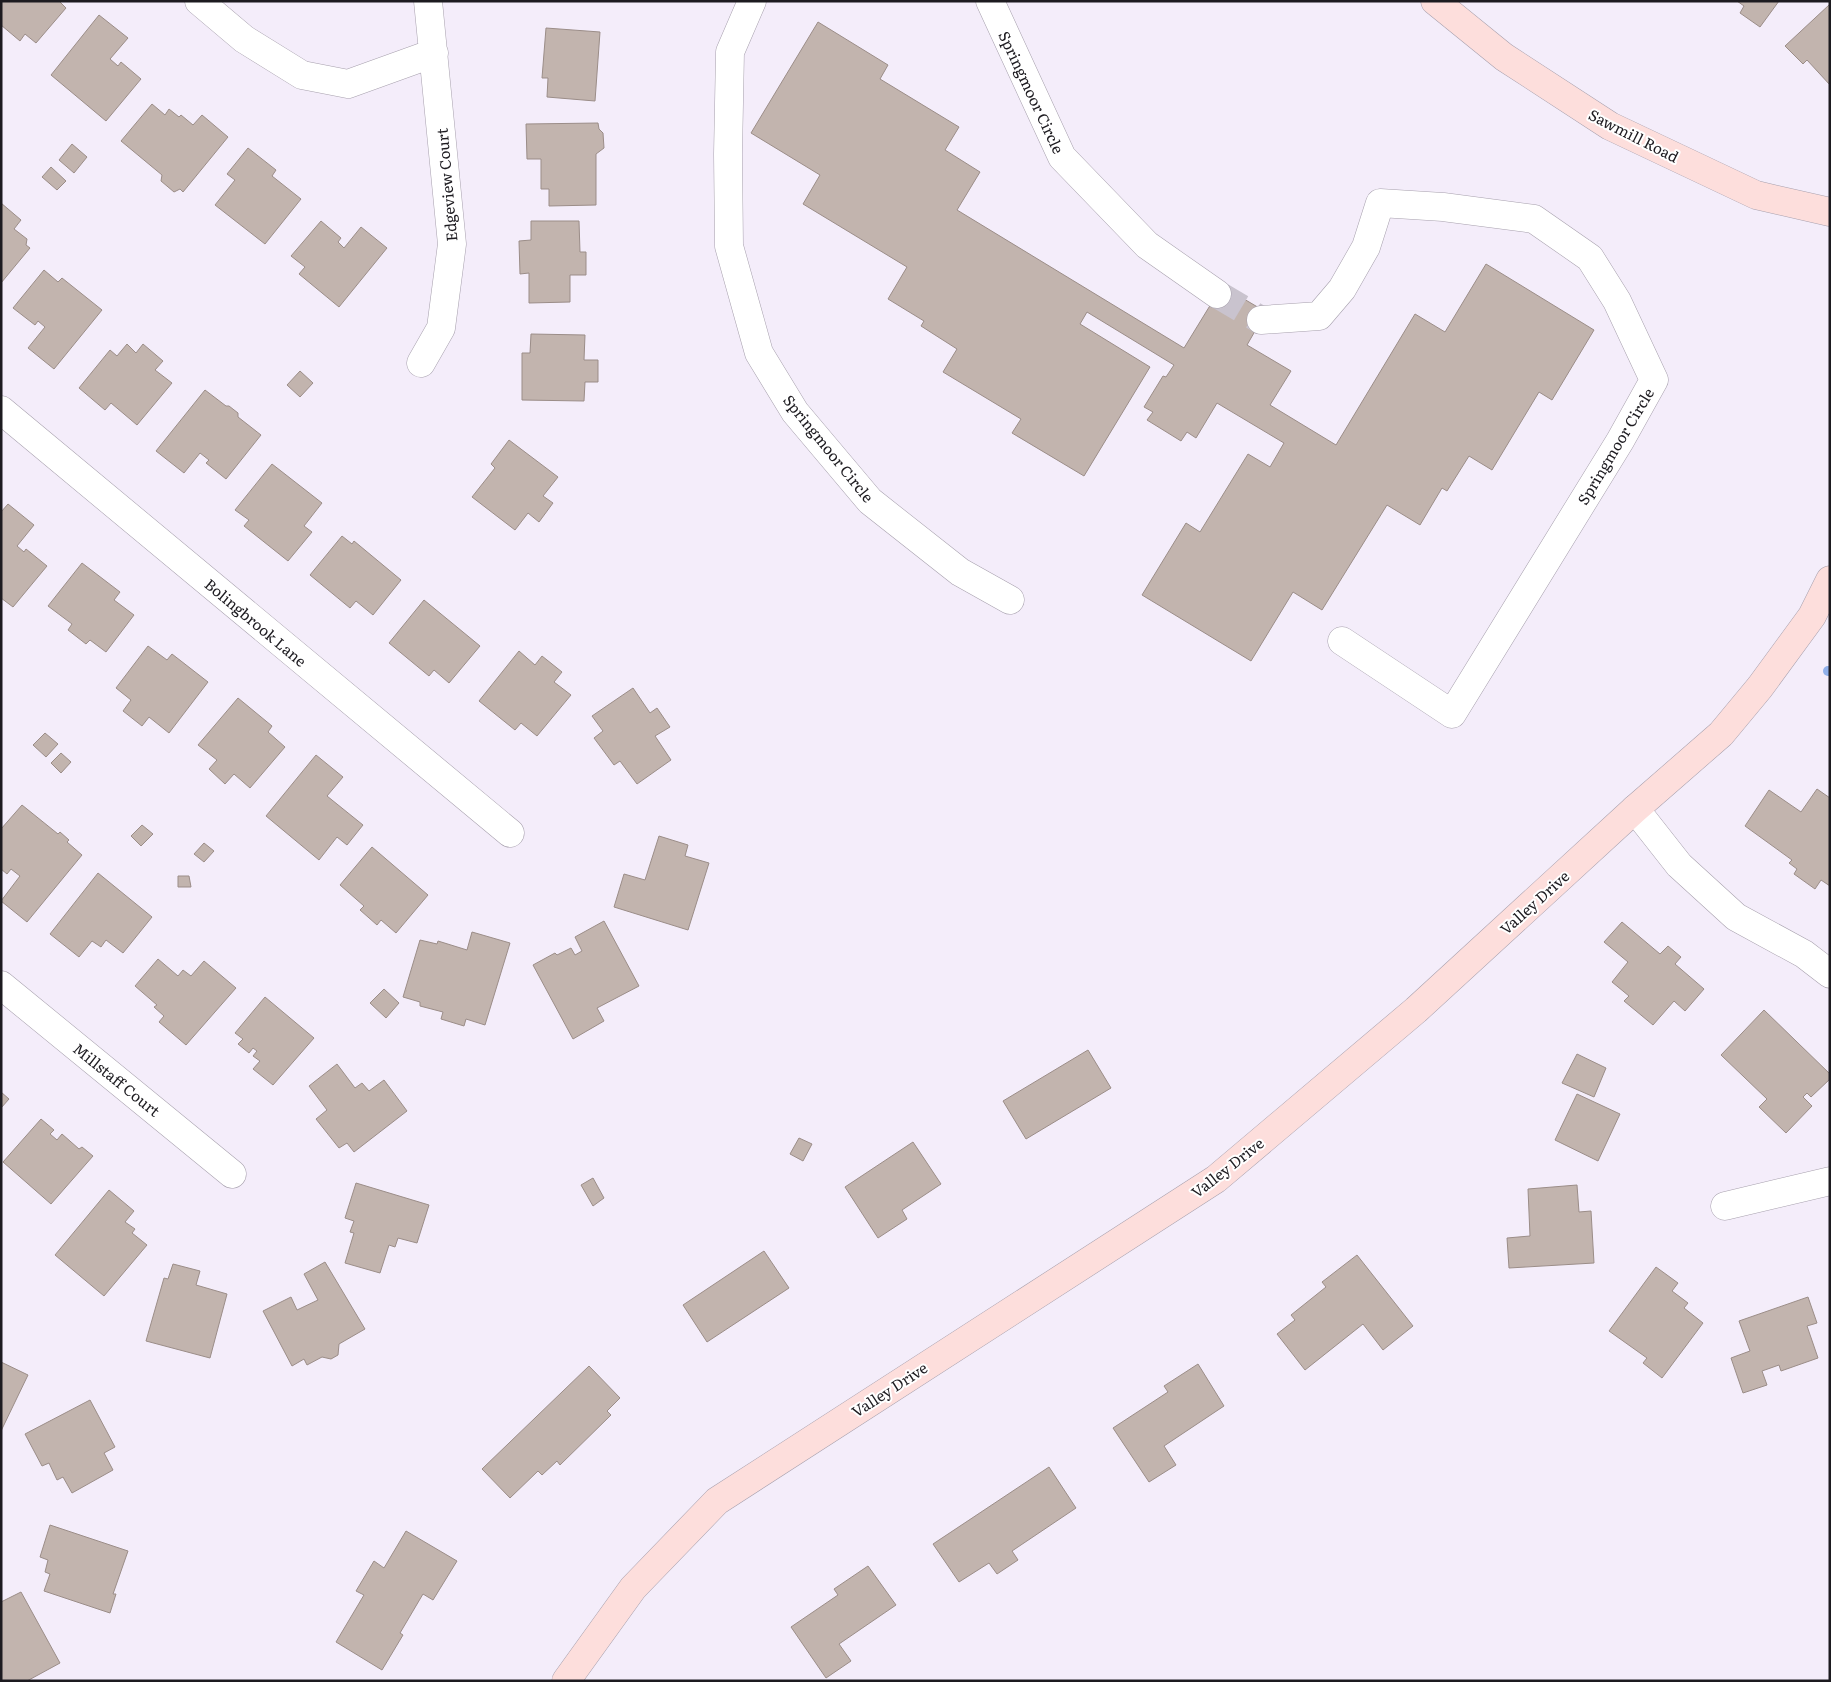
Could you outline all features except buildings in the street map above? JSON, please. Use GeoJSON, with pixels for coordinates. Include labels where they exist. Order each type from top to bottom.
{"type":"FeatureCollection","features":[{"type":"Feature","properties":{"kind":"street"},"geometry":{"type":"LineString","coordinates":[[198,1],[244,39],[302,75],[348,84],[434,53]]}},
{"type":"Feature","properties":{"kind":"street","name":"Edgeview Court"},"geometry":{"type":"LineString","coordinates":[[421,363],[441,328],[452,244],[428,1]]}},
{"type":"Feature","properties":{"kind":"street","name":"Springmoor Circle"},"geometry":{"type":"LineString","coordinates":[[752,1],[730,52],[729,246],[759,353],[795,412],[870,501],[960,572],[1010,600]]}},
{"type":"Feature","properties":{"kind":"street","name":"Springmoor Circle"},"geometry":{"type":"LineString","coordinates":[[990,1],[1062,157],[1147,245],[1217,294]]}},
{"type":"Feature","properties":{"kind":"street","name":"Sawmill Road"},"geometry":{"type":"LineString","coordinates":[[1435,1],[1504,57],[1610,126],[1756,195],[1830,212]]}},
{"type":"Feature","properties":{"kind":"street","name":"Springmoor Circle"},"geometry":{"type":"LineString","coordinates":[[1261,320],[1319,316],[1342,289],[1366,246],[1380,203],[1443,207],[1534,219],[1590,258],[1617,301],[1654,380],[1620,441],[1452,714],[1342,640]]}},
{"type":"Feature","properties":{"kind":"street","name":"Bolingbrook Lane"},"geometry":{"type":"LineString","coordinates":[[1,410],[510,834]]}},
{"type":"Feature","properties":{"kind":"street","name":"Valley Drive"},"geometry":{"type":"LineString","coordinates":[[566,1681],[633,1588],[717,1500],[1216,1179],[1416,1010],[1635,809],[1720,734],[1760,686],[1812,616],[1830,580]]}},
{"type":"Feature","properties":{"kind":"street"},"geometry":{"type":"LineString","coordinates":[[1635,809],[1678,865],[1736,917],[1804,954],[1830,974]]}},
{"type":"Feature","properties":{"kind":"street","name":"Millstaff Court"},"geometry":{"type":"LineString","coordinates":[[1,984],[232,1174]]}},
{"type":"Feature","properties":{"kind":"street"},"geometry":{"type":"LineString","coordinates":[[1724,1206],[1830,1181]]}},
{"type":"Feature","properties":{"kind":"tunnel"},"geometry":{"type":"LineString","coordinates":[[1217,294],[1261,320]]}}]}
